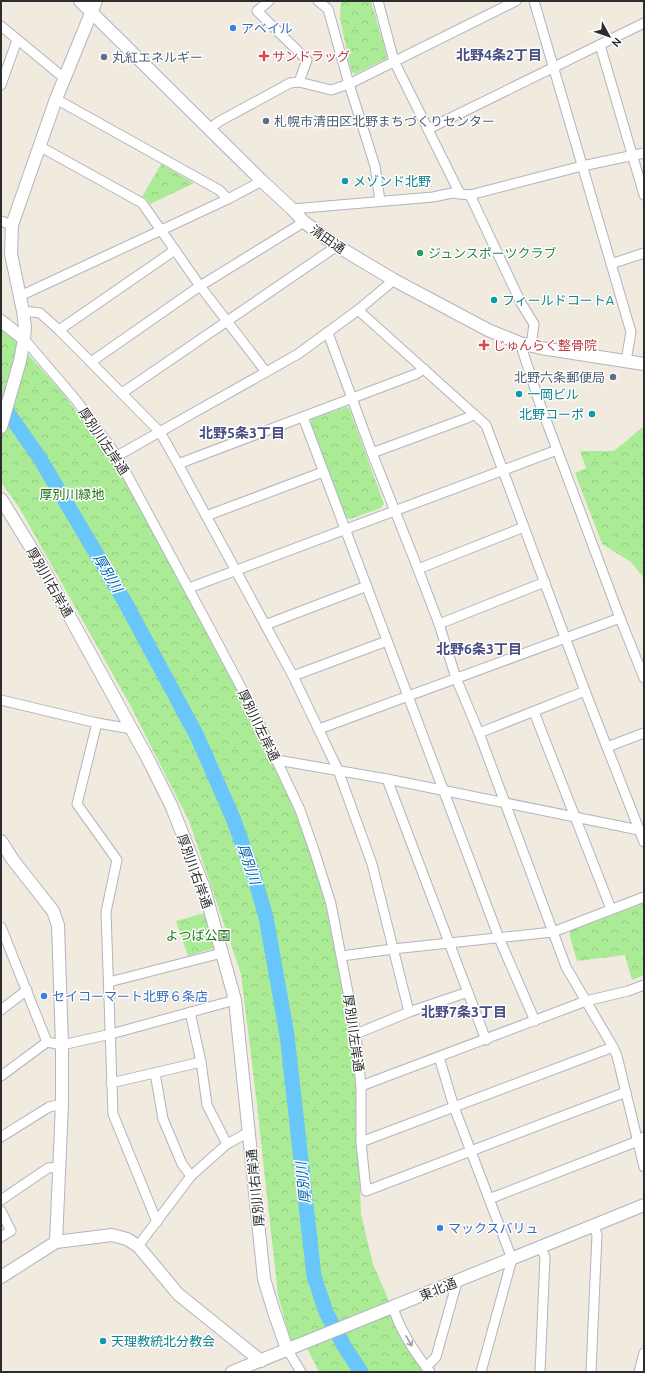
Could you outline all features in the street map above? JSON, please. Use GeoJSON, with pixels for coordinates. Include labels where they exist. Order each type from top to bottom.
{"type":"FeatureCollection","features":[{"type":"Feature","properties":{"kind":"street","name":"清田通"},"geometry":{"type":"LineString","coordinates":[[80,1],[208,129],[304,222],[337,246],[394,280],[488,330],[526,345],[644,364]]}},
{"type":"Feature","properties":{"kind":"street"},"geometry":{"type":"LineString","coordinates":[[1,428],[18,371],[25,327],[11,254],[7,223],[96,1]]}},
{"type":"Feature","properties":{"kind":"street"},"geometry":{"type":"LineString","coordinates":[[270,1],[256,11],[307,60],[299,82]]}},
{"type":"Feature","properties":{"kind":"street"},"geometry":{"type":"LineString","coordinates":[[318,1],[328,9],[349,84],[375,166],[380,201]]}},
{"type":"Feature","properties":{"kind":"street"},"geometry":{"type":"LineString","coordinates":[[388,1],[378,3],[394,61],[460,194]]}},
{"type":"Feature","properties":{"kind":"street"},"geometry":{"type":"LineString","coordinates":[[208,129],[220,120],[290,83],[299,82],[331,90],[349,84],[516,1]]}},
{"type":"Feature","properties":{"kind":"street"},"geometry":{"type":"LineString","coordinates":[[534,1],[631,332],[626,361]]}},
{"type":"Feature","properties":{"kind":"street"},"geometry":{"type":"LineString","coordinates":[[428,129],[644,23]]}},
{"type":"Feature","properties":{"kind":"street"},"geometry":{"type":"LineString","coordinates":[[1,26],[64,78]]}},
{"type":"Feature","properties":{"kind":"street"},"geometry":{"type":"LineString","coordinates":[[1,85],[17,40]]}},
{"type":"Feature","properties":{"kind":"street"},"geometry":{"type":"LineString","coordinates":[[600,45],[644,195]]}},
{"type":"Feature","properties":{"kind":"street"},"geometry":{"type":"LineString","coordinates":[[56,99],[219,190],[228,199]]}},
{"type":"Feature","properties":{"kind":"street"},"geometry":{"type":"LineString","coordinates":[[39,146],[142,203],[200,286],[266,372]]}},
{"type":"Feature","properties":{"kind":"street"},"geometry":{"type":"LineString","coordinates":[[292,209],[433,198],[452,193],[470,195],[582,166],[644,153]]}},
{"type":"Feature","properties":{"kind":"street"},"geometry":{"type":"LineString","coordinates":[[20,296],[228,199],[262,181]]}},
{"type":"Feature","properties":{"kind":"street"},"geometry":{"type":"LineString","coordinates":[[470,195],[521,303],[534,324],[526,345],[540,404],[644,678]]}},
{"type":"Feature","properties":{"kind":"street"},"geometry":{"type":"LineString","coordinates":[[91,362],[200,286],[304,222]]}},
{"type":"Feature","properties":{"kind":"street"},"geometry":{"type":"LineString","coordinates":[[122,393],[337,246]]}},
{"type":"Feature","properties":{"kind":"street"},"geometry":{"type":"LineString","coordinates":[[60,330],[175,250]]}},
{"type":"Feature","properties":{"kind":"street"},"geometry":{"type":"LineString","coordinates":[[611,264],[644,253]]}},
{"type":"Feature","properties":{"kind":"street"},"geometry":{"type":"LineString","coordinates":[[117,456],[298,354],[358,310],[394,280]]}},
{"type":"Feature","properties":{"kind":"street"},"geometry":{"type":"LineString","coordinates":[[358,310],[486,425],[585,691],[642,831],[644,842]]}},
{"type":"Feature","properties":{"kind":"street"},"geometry":{"type":"LineString","coordinates":[[23,311],[40,313],[60,330],[160,432],[178,464],[293,676],[338,770],[372,864],[409,1012]]}},
{"type":"Feature","properties":{"kind":"street","name":"厚別川左岸通"},"geometry":{"type":"LineString","coordinates":[[1,321],[24,339],[76,400],[117,456],[253,710],[300,810],[331,904],[356,1034],[361,1086],[361,1142],[366,1191],[470,1151]]}},
{"type":"Feature","properties":{"kind":"street"},"geometry":{"type":"LineString","coordinates":[[328,333],[351,398],[439,624],[456,678],[479,733],[566,967],[617,1056],[626,1092],[641,1139],[644,1167]]}},
{"type":"Feature","properties":{"kind":"street"},"geometry":{"type":"LineString","coordinates":[[178,464],[416,374],[424,369]]}},
{"type":"Feature","properties":{"kind":"street"},"geometry":{"type":"LineString","coordinates":[[372,453],[467,418],[474,414]]}},
{"type":"Feature","properties":{"kind":"street"},"geometry":{"type":"LineString","coordinates":[[303,417],[499,938],[534,1021]]}},
{"type":"Feature","properties":{"kind":"street"},"geometry":{"type":"LineString","coordinates":[[189,588],[557,450]]}},
{"type":"Feature","properties":{"kind":"street"},"geometry":{"type":"LineString","coordinates":[[206,516],[323,472]]}},
{"type":"Feature","properties":{"kind":"street","name":"厚別川右岸通"},"geometry":{"type":"LineString","coordinates":[[1,499],[38,559],[132,729],[171,805],[204,888],[235,1000],[264,1279],[287,1349],[301,1372]]}},
{"type":"Feature","properties":{"kind":"street"},"geometry":{"type":"LineString","coordinates":[[418,569],[524,527]]}},
{"type":"Feature","properties":{"kind":"street"},"geometry":{"type":"LineString","coordinates":[[439,624],[545,582]]}},
{"type":"Feature","properties":{"kind":"street"},"geometry":{"type":"LineString","coordinates":[[265,625],[367,586]]}},
{"type":"Feature","properties":{"kind":"street"},"geometry":{"type":"LineString","coordinates":[[319,729],[620,618]]}},
{"type":"Feature","properties":{"kind":"street"},"geometry":{"type":"LineString","coordinates":[[293,676],[387,641]]}},
{"type":"Feature","properties":{"kind":"street"},"geometry":{"type":"LineString","coordinates":[[479,733],[585,691]]}},
{"type":"Feature","properties":{"kind":"street"},"geometry":{"type":"LineString","coordinates":[[1,700],[97,723],[132,729]]}},
{"type":"Feature","properties":{"kind":"street"},"geometry":{"type":"LineString","coordinates":[[534,712],[611,909]]}},
{"type":"Feature","properties":{"kind":"street"},"geometry":{"type":"LineString","coordinates":[[97,723],[77,804],[117,860],[106,912],[113,1114],[157,1222]]}},
{"type":"Feature","properties":{"kind":"street"},"geometry":{"type":"LineString","coordinates":[[607,747],[644,733]]}},
{"type":"Feature","properties":{"kind":"street"},"geometry":{"type":"LineString","coordinates":[[277,760],[387,779],[642,831]]}},
{"type":"Feature","properties":{"kind":"street"},"geometry":{"type":"LineString","coordinates":[[387,779],[486,1040]]}},
{"type":"Feature","properties":{"kind":"street"},"geometry":{"type":"LineString","coordinates":[[1,841],[12,860],[53,911],[58,925],[62,1045],[62,1104],[56,1242]]}},
{"type":"Feature","properties":{"kind":"street"},"geometry":{"type":"LineString","coordinates":[[342,956],[553,932],[644,897]]}},
{"type":"Feature","properties":{"kind":"street"},"geometry":{"type":"LineString","coordinates":[[1,927],[4,940],[27,990],[47,1042]]}},
{"type":"Feature","properties":{"kind":"street"},"geometry":{"type":"LineString","coordinates":[[109,982],[222,953]]}},
{"type":"Feature","properties":{"kind":"street"},"geometry":{"type":"LineString","coordinates":[[361,1086],[586,1001],[628,991],[644,985]]}},
{"type":"Feature","properties":{"kind":"street"},"geometry":{"type":"LineString","coordinates":[[1,1010],[27,990]]}},
{"type":"Feature","properties":{"kind":"street"},"geometry":{"type":"LineString","coordinates":[[356,1034],[409,1012],[468,992]]}},
{"type":"Feature","properties":{"kind":"street"},"geometry":{"type":"LineString","coordinates":[[1,1076],[47,1042],[62,1045],[111,1034],[235,1000]]}},
{"type":"Feature","properties":{"kind":"street"},"geometry":{"type":"LineString","coordinates":[[190,1012],[201,1062],[207,1105],[227,1144]]}},
{"type":"Feature","properties":{"kind":"street"},"geometry":{"type":"LineString","coordinates":[[361,1142],[613,1047]]}},
{"type":"Feature","properties":{"kind":"street"},"geometry":{"type":"LineString","coordinates":[[439,1057],[454,1107],[512,1259],[480,1372]]}},
{"type":"Feature","properties":{"kind":"street"},"geometry":{"type":"LineString","coordinates":[[111,1083],[201,1062]]}},
{"type":"Feature","properties":{"kind":"street"},"geometry":{"type":"LineString","coordinates":[[155,1073],[163,1119],[182,1164],[191,1176]]}},
{"type":"Feature","properties":{"kind":"street"},"geometry":{"type":"LineString","coordinates":[[470,1151],[626,1092]]}},
{"type":"Feature","properties":{"kind":"street"},"geometry":{"type":"LineString","coordinates":[[1,1137],[50,1107],[62,1104]]}},
{"type":"Feature","properties":{"kind":"street"},"geometry":{"type":"LineString","coordinates":[[138,1246],[191,1176],[227,1144],[249,1132]]}},
{"type":"Feature","properties":{"kind":"street"},"geometry":{"type":"LineString","coordinates":[[489,1199],[641,1139]]}},
{"type":"Feature","properties":{"kind":"street"},"geometry":{"type":"LineString","coordinates":[[1,1200],[48,1168],[60,1167]]}},
{"type":"Feature","properties":{"kind":"street","name":"東北通"},"geometry":{"type":"LineString","coordinates":[[232,1372],[644,1206]]}},
{"type":"Feature","properties":{"kind":"street"},"geometry":{"type":"LineString","coordinates":[[1,1211],[10,1231],[1,1237]]}},
{"type":"Feature","properties":{"kind":"street"},"geometry":{"type":"LineString","coordinates":[[591,1372],[597,1235],[594,1226]]}},
{"type":"Feature","properties":{"kind":"street"},"geometry":{"type":"LineString","coordinates":[[1,1277],[56,1242],[112,1235],[126,1239],[138,1246],[178,1294],[261,1361]]}},
{"type":"Feature","properties":{"kind":"street"},"geometry":{"type":"LineString","coordinates":[[540,1372],[545,1257],[541,1248]]}},
{"type":"Feature","properties":{"kind":"street"},"geometry":{"type":"LineString","coordinates":[[393,1307],[396,1317],[408,1340],[428,1369],[436,1357],[457,1282]]}},
{"type":"Feature","properties":{"kind":"street"},"geometry":{"type":"LineString","coordinates":[[639,1372],[644,1353]]}},
{"type":"Feature","properties":{"kind":"green space"},"geometry":{"type":"Polygon","coordinates":[[[341,1],[371,1],[387,56],[386,59],[355,74],[351,71],[340,18],[341,1]]]}},
{"type":"Feature","properties":{"kind":"green space"},"geometry":{"type":"Polygon","coordinates":[[[161,164],[194,183],[150,204],[147,199],[142,197],[161,164]]]}},
{"type":"Feature","properties":{"kind":"green space","name":"厚別川緑地"},"geometry":{"type":"Polygon","coordinates":[[[1,329],[18,343],[61,391],[116,464],[215,649],[291,798],[319,877],[353,1029],[358,1095],[361,1214],[373,1264],[386,1294],[401,1336],[424,1372],[319,1372],[308,1350],[290,1340],[278,1295],[241,974],[189,821],[129,703],[20,509],[1,482],[1,329]]]}},
{"type":"Feature","properties":{"kind":"green space"},"geometry":{"type":"Polygon","coordinates":[[[346,407],[349,408],[384,504],[381,508],[350,519],[346,518],[310,423],[312,419],[346,407]]]}},
{"type":"Feature","properties":{"kind":"green space"},"geometry":{"type":"Polygon","coordinates":[[[644,426],[644,578],[631,562],[602,544],[575,473],[586,468],[580,451],[614,451],[644,426]]]}},
{"type":"Feature","properties":{"kind":"green space"},"geometry":{"type":"Polygon","coordinates":[[[644,903],[644,975],[632,980],[625,955],[577,961],[570,937],[570,931],[644,903]]]}},
{"type":"Feature","properties":{"kind":"green space","name":"よつば公園"},"geometry":{"type":"Polygon","coordinates":[[[208,912],[218,947],[188,956],[176,921],[208,912]]]}},
{"type":"Feature","properties":{"kind":"waterway","name":"厚別川"},"geometry":{"type":"LineString","coordinates":[[1,403],[39,457],[125,602],[197,736],[233,818],[254,876],[266,917],[287,1035],[314,1276],[326,1312],[344,1346],[361,1372]]}},
{"type":"Feature","properties":{"kind":"place","name":"アベイル"},"geometry":{"type":"Point","coordinates":[233,28]}},
{"type":"Feature","properties":{"kind":"place","name":"サンドラッグ"},"geometry":{"type":"Point","coordinates":[264,56]}},
{"type":"Feature","properties":{"kind":"place","name":"丸紅エネルギー"},"geometry":{"type":"Point","coordinates":[104,57]}},
{"type":"Feature","properties":{"kind":"place","name":"札幌市清田区北野まちづくりセンター"},"geometry":{"type":"Point","coordinates":[266,121]}},
{"type":"Feature","properties":{"kind":"place","name":"メゾンド北野"},"geometry":{"type":"Point","coordinates":[345,181]}},
{"type":"Feature","properties":{"kind":"place","name":"ジュンスポーツクラブ"},"geometry":{"type":"Point","coordinates":[420,253]}},
{"type":"Feature","properties":{"kind":"place","name":"フィールドコートA"},"geometry":{"type":"Point","coordinates":[494,300]}},
{"type":"Feature","properties":{"kind":"place","name":"じゅんらく整骨院"},"geometry":{"type":"Point","coordinates":[484,345]}},
{"type":"Feature","properties":{"kind":"place","name":"北野六条郵便局"},"geometry":{"type":"Point","coordinates":[613,377]}},
{"type":"Feature","properties":{"kind":"place","name":"一岡ビル"},"geometry":{"type":"Point","coordinates":[519,394]}},
{"type":"Feature","properties":{"kind":"place","name":"北野コーポ"},"geometry":{"type":"Point","coordinates":[592,414]}},
{"type":"Feature","properties":{"kind":"place","name":"セイコーマート北野６条店"},"geometry":{"type":"Point","coordinates":[44,996]}},
{"type":"Feature","properties":{"kind":"place","name":"マックスバリュ"},"geometry":{"type":"Point","coordinates":[440,1228]}},
{"type":"Feature","properties":{"kind":"place","name":"天理教統北分教会"},"geometry":{"type":"Point","coordinates":[103,1341]}},
{"type":"Feature","properties":{"kind":"district","name":"北野4条2丁目"},"geometry":{"type":"Point","coordinates":[499,55]}},
{"type":"Feature","properties":{"kind":"district","name":"北野5条3丁目"},"geometry":{"type":"Point","coordinates":[242,433]}},
{"type":"Feature","properties":{"kind":"district","name":"北野6条3丁目"},"geometry":{"type":"Point","coordinates":[479,649]}},
{"type":"Feature","properties":{"kind":"district","name":"北野7条3丁目"},"geometry":{"type":"Point","coordinates":[464,1012]}}]}
